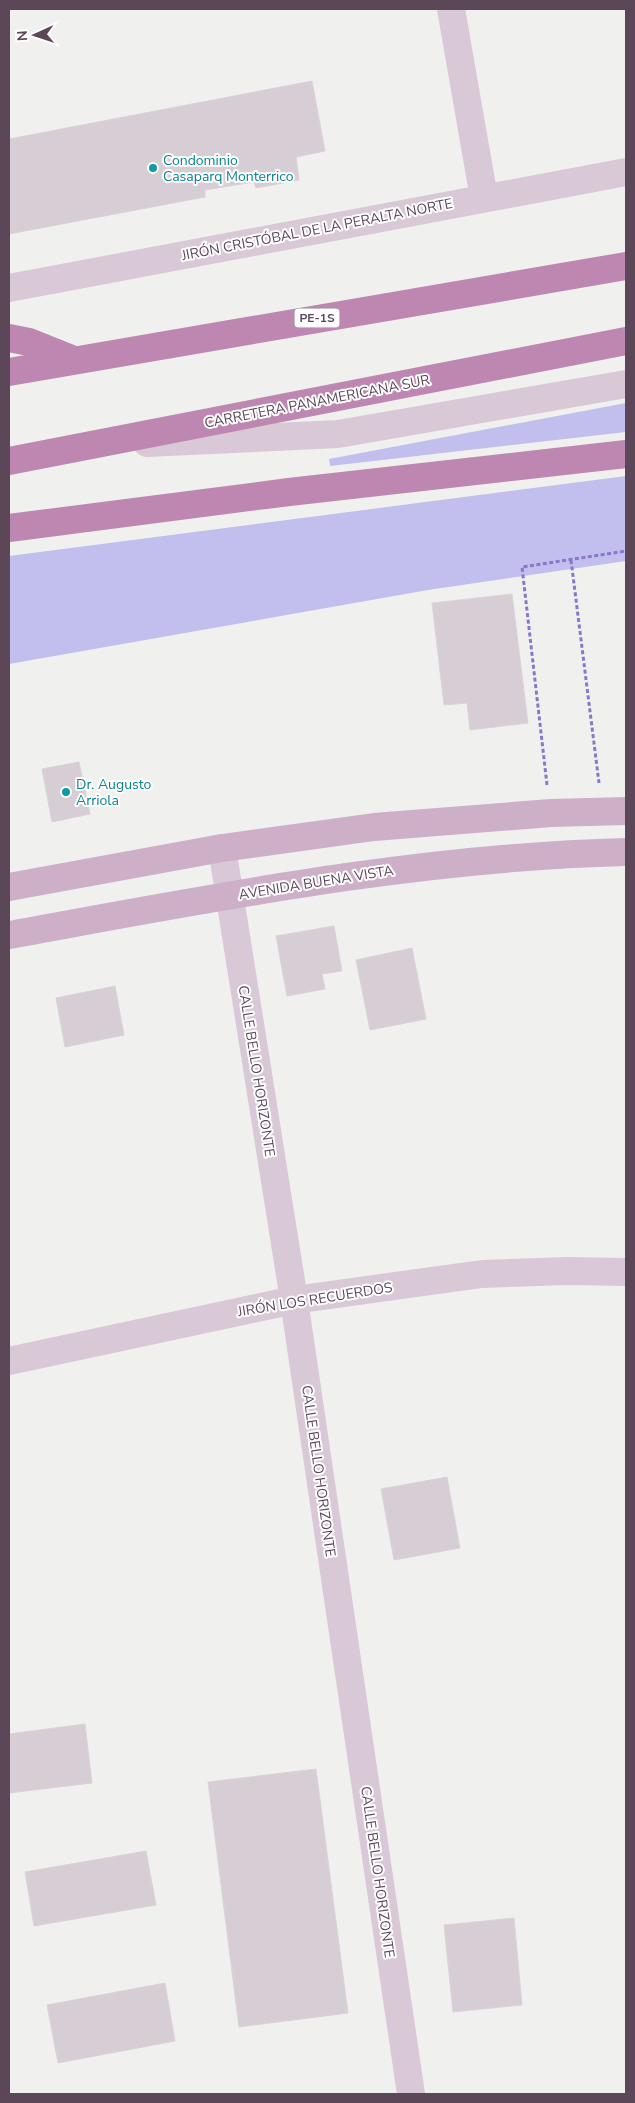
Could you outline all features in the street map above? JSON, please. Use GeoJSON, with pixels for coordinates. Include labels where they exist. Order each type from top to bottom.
{"type":"FeatureCollection","features":[{"type":"Feature","properties":{"kind":"highway","name":"PE-1S"},"geometry":{"type":"LineString","coordinates":[[9,372],[625,265]]}},
{"type":"Feature","properties":{"kind":"highway"},"geometry":{"type":"LineString","coordinates":[[9,338],[29,342],[74,360]]}},
{"type":"Feature","properties":{"kind":"highway","name":"CARRETERA PANAMERICANA SUR"},"geometry":{"type":"LineString","coordinates":[[9,461],[626,341]]}},
{"type":"Feature","properties":{"kind":"highway"},"geometry":{"type":"LineString","coordinates":[[9,528],[626,454]]}},
{"type":"Feature","properties":{"kind":"main road"},"geometry":{"type":"LineString","coordinates":[[9,887],[222,848],[374,827],[551,812],[614,811]]}},
{"type":"Feature","properties":{"kind":"main road","name":"AVENIDA BUENA VISTA"},"geometry":{"type":"LineString","coordinates":[[9,935],[229,895],[380,871],[576,853],[626,852]]}},
{"type":"Feature","properties":{"kind":"street"},"geometry":{"type":"LineString","coordinates":[[451,9],[484,198]]}},
{"type":"Feature","properties":{"kind":"street","name":"JIRÓN CRISTÓBAL DE LA PERALTA NORTE"},"geometry":{"type":"LineString","coordinates":[[9,288],[626,172]]}},
{"type":"Feature","properties":{"kind":"street"},"geometry":{"type":"LineString","coordinates":[[85,446],[338,434],[626,384]]}},
{"type":"Feature","properties":{"kind":"street","name":"CALLE BELLO HORIZONTE"},"geometry":{"type":"LineString","coordinates":[[222,848],[294,1300],[411,2094]]}},
{"type":"Feature","properties":{"kind":"street","name":"JIRÓN LOS RECUERDOS"},"geometry":{"type":"LineString","coordinates":[[9,1361],[294,1300],[482,1274],[568,1271],[626,1272]]}},
{"type":"Feature","properties":{"kind":"path"},"geometry":{"type":"LineString","coordinates":[[551,812],[522,567],[626,551]]}},
{"type":"Feature","properties":{"kind":"path"},"geometry":{"type":"LineString","coordinates":[[571,560],[614,811]]}},
{"type":"Feature","properties":{"kind":"shaded area"},"geometry":{"type":"Polygon","coordinates":[[[626,403],[626,432],[330,466],[329,459],[626,403]]]}},
{"type":"Feature","properties":{"kind":"shaded area"},"geometry":{"type":"Polygon","coordinates":[[[626,476],[626,561],[428,590],[9,664],[9,556],[626,476]]]}},
{"type":"Feature","properties":{"kind":"building","name":"Condominio Casaparq Monterrico"},"geometry":{"type":"Polygon","coordinates":[[[312,81],[325,151],[296,157],[299,180],[256,188],[254,182],[205,190],[205,197],[9,234],[9,139],[312,81]]]}},
{"type":"Feature","properties":{"kind":"building"},"geometry":{"type":"Polygon","coordinates":[[[512,594],[528,723],[470,730],[467,703],[444,705],[432,603],[512,594]]]}},
{"type":"Feature","properties":{"kind":"building","name":"Dr. Augusto Arriola"},"geometry":{"type":"Polygon","coordinates":[[[79,762],[90,814],[52,822],[42,769],[79,762]]]}},
{"type":"Feature","properties":{"kind":"building"},"geometry":{"type":"Polygon","coordinates":[[[334,926],[342,971],[322,974],[325,989],[287,996],[276,936],[334,926]]]}},
{"type":"Feature","properties":{"kind":"building"},"geometry":{"type":"Polygon","coordinates":[[[412,948],[426,1019],[370,1030],[356,960],[412,948]]]}},
{"type":"Feature","properties":{"kind":"building"},"geometry":{"type":"Polygon","coordinates":[[[115,986],[124,1035],[65,1047],[56,998],[115,986]]]}},
{"type":"Feature","properties":{"kind":"building"},"geometry":{"type":"Polygon","coordinates":[[[447,1477],[460,1548],[394,1560],[381,1489],[447,1477]]]}},
{"type":"Feature","properties":{"kind":"building"},"geometry":{"type":"Polygon","coordinates":[[[85,1724],[92,1783],[9,1793],[9,1734],[85,1724]]]}},
{"type":"Feature","properties":{"kind":"building"},"geometry":{"type":"Polygon","coordinates":[[[316,1769],[348,2013],[239,2027],[208,1782],[316,1769]]]}},
{"type":"Feature","properties":{"kind":"building"},"geometry":{"type":"Polygon","coordinates":[[[146,1851],[156,1905],[34,1926],[25,1872],[146,1851]]]}},
{"type":"Feature","properties":{"kind":"building"},"geometry":{"type":"Polygon","coordinates":[[[514,1918],[522,2005],[453,2012],[444,1925],[514,1918]]]}},
{"type":"Feature","properties":{"kind":"building"},"geometry":{"type":"Polygon","coordinates":[[[165,1983],[175,2041],[58,2063],[47,2005],[165,1983]]]}},
{"type":"Feature","properties":{"kind":"place","name":"Condominio Casaparq Monterrico"},"geometry":{"type":"Point","coordinates":[153,168]}},
{"type":"Feature","properties":{"kind":"place","name":"Dr. Augusto Arriola"},"geometry":{"type":"Point","coordinates":[66,792]}}]}
